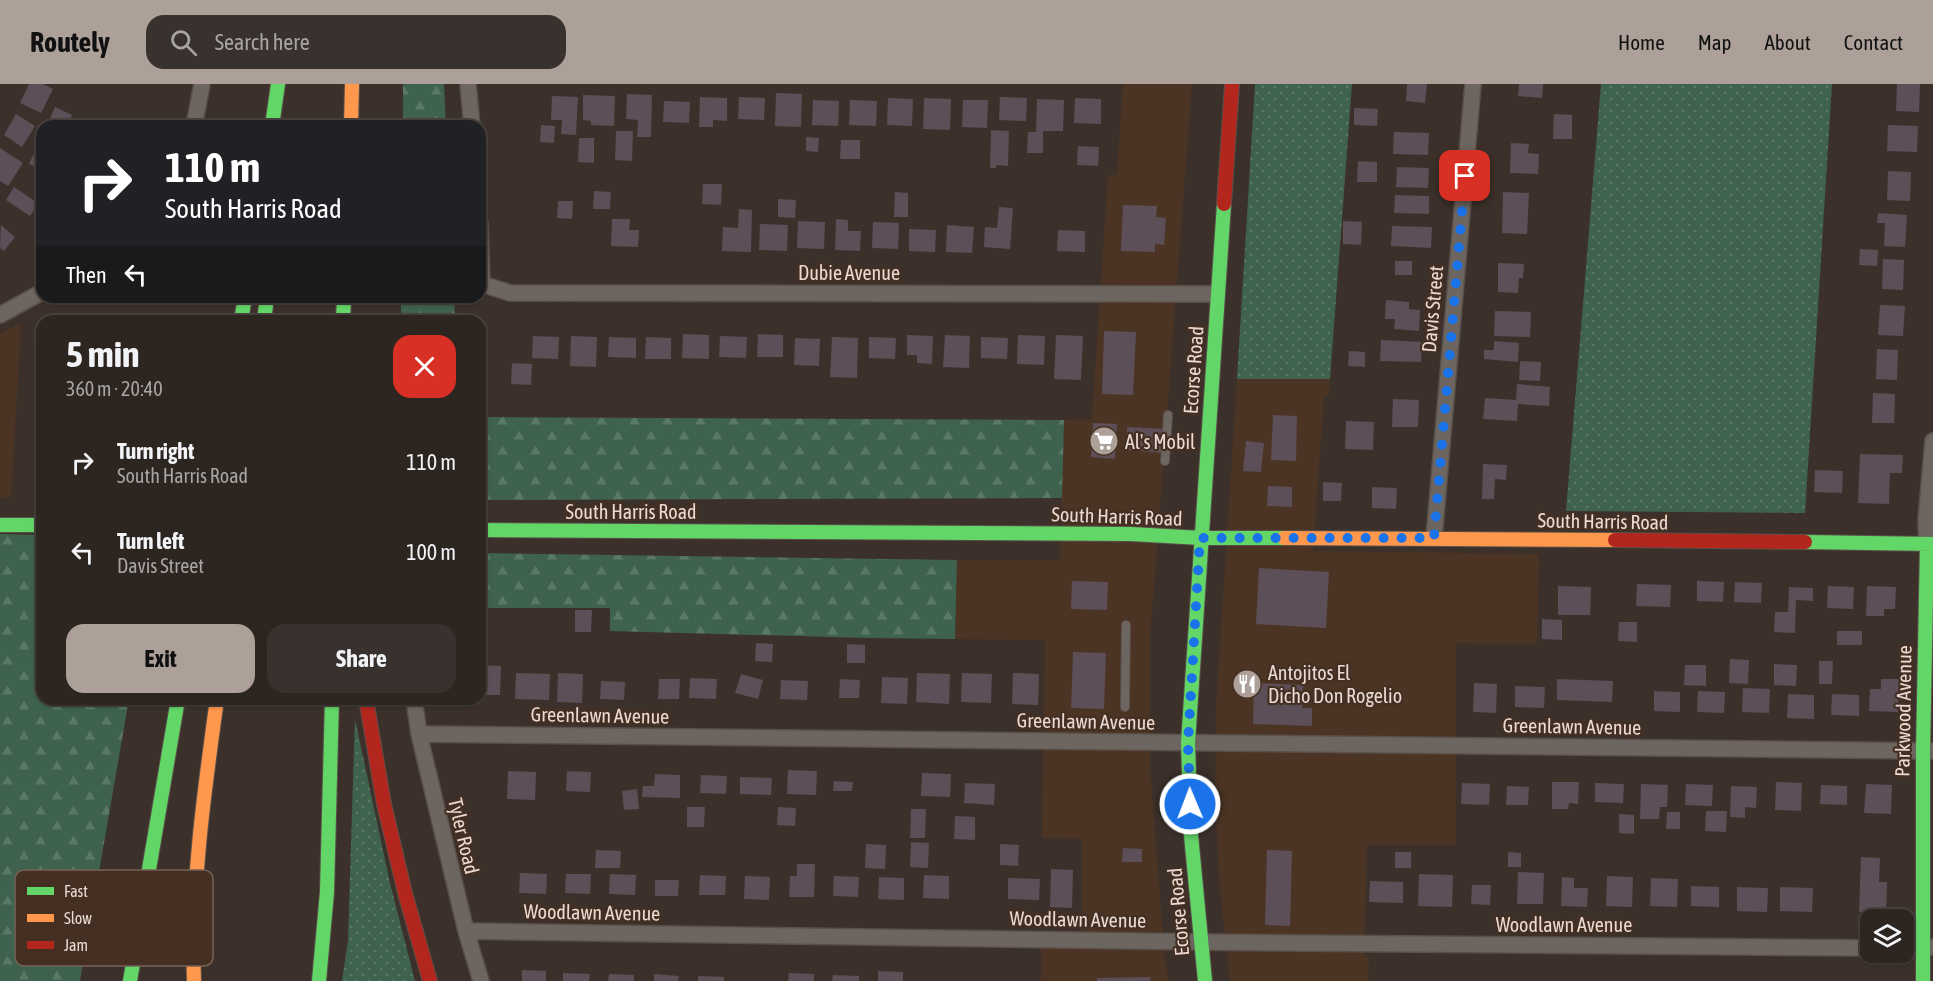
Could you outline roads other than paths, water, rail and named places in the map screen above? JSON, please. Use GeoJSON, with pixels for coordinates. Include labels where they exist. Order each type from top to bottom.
{"type":"FeatureCollection","features":[{"type":"Feature","properties":{"kind":"main road"},"geometry":{"type":"LineString","coordinates":[[273,120],[278,84]]}},
{"type":"Feature","properties":{"kind":"main road"},"geometry":{"type":"LineString","coordinates":[[351,120],[352,84]]}},
{"type":"Feature","properties":{"kind":"main road","name":"Ecorse Road"},"geometry":{"type":"LineString","coordinates":[[1205,981],[1191,835],[1188,743],[1232,84]]}},
{"type":"Feature","properties":{"kind":"main road"},"geometry":{"type":"LineString","coordinates":[[0,525],[36,525]]}},
{"type":"Feature","properties":{"kind":"main road","name":"South Harris Road"},"geometry":{"type":"LineString","coordinates":[[486,530],[1121,533],[1200,538],[1434,538],[1930,544]]}},
{"type":"Feature","properties":{"kind":"main road","name":"Parkwood Avenue"},"geometry":{"type":"LineString","coordinates":[[1923,981],[1929,946],[1930,544]]}},
{"type":"Feature","properties":{"kind":"main road"},"geometry":{"type":"LineString","coordinates":[[148,870],[177,705]]}},
{"type":"Feature","properties":{"kind":"main road"},"geometry":{"type":"LineString","coordinates":[[195,870],[216,705]]}},
{"type":"Feature","properties":{"kind":"main road"},"geometry":{"type":"LineString","coordinates":[[319,981],[327,892],[332,705]]}},
{"type":"Feature","properties":{"kind":"main road"},"geometry":{"type":"LineString","coordinates":[[367,705],[384,804],[405,893],[430,981]]}},
{"type":"Feature","properties":{"kind":"main road"},"geometry":{"type":"LineString","coordinates":[[129,981],[132,966]]}},
{"type":"Feature","properties":{"kind":"main road"},"geometry":{"type":"LineString","coordinates":[[194,966],[194,981]]}},
{"type":"Feature","properties":{"kind":"street"},"geometry":{"type":"LineString","coordinates":[[195,120],[202,84]]}},
{"type":"Feature","properties":{"kind":"street"},"geometry":{"type":"LineString","coordinates":[[468,84],[471,120]]}},
{"type":"Feature","properties":{"kind":"street","name":"Davis Street"},"geometry":{"type":"LineString","coordinates":[[1434,538],[1473,84]]}},
{"type":"Feature","properties":{"kind":"street","name":"Dubie Avenue"},"geometry":{"type":"LineString","coordinates":[[486,285],[510,292],[1217,294]]}},
{"type":"Feature","properties":{"kind":"street"},"geometry":{"type":"LineString","coordinates":[[0,315],[36,295]]}},
{"type":"Feature","properties":{"kind":"street","name":"Parkwood Avenue"},"geometry":{"type":"LineString","coordinates":[[1930,544],[1926,520],[1933,441]]}},
{"type":"Feature","properties":{"kind":"street","name":"Tyler Road"},"geometry":{"type":"LineString","coordinates":[[415,705],[418,734],[466,931],[481,981]]}},
{"type":"Feature","properties":{"kind":"street","name":"Greenlawn Avenue"},"geometry":{"type":"LineString","coordinates":[[418,734],[1928,751]]}},
{"type":"Feature","properties":{"kind":"street","name":"Woodlawn Avenue"},"geometry":{"type":"LineString","coordinates":[[466,931],[1200,942],[1860,948]]}},
{"type":"Feature","properties":{"kind":"street"},"geometry":{"type":"LineString","coordinates":[[1914,947],[1929,946]]}},
{"type":"Feature","properties":{"kind":"lane"},"geometry":{"type":"LineString","coordinates":[[1165,461],[1168,415]]}},
{"type":"Feature","properties":{"kind":"lane"},"geometry":{"type":"LineString","coordinates":[[1125,707],[1126,625]]}},
{"type":"Feature","properties":{"kind":"place","name":"Al's Mobil"},"geometry":{"type":"Point","coordinates":[1104,441]}},
{"type":"Feature","properties":{"kind":"place","name":"Antojitos El Dicho Don Rogelio"},"geometry":{"type":"Point","coordinates":[1247,684]}}]}
